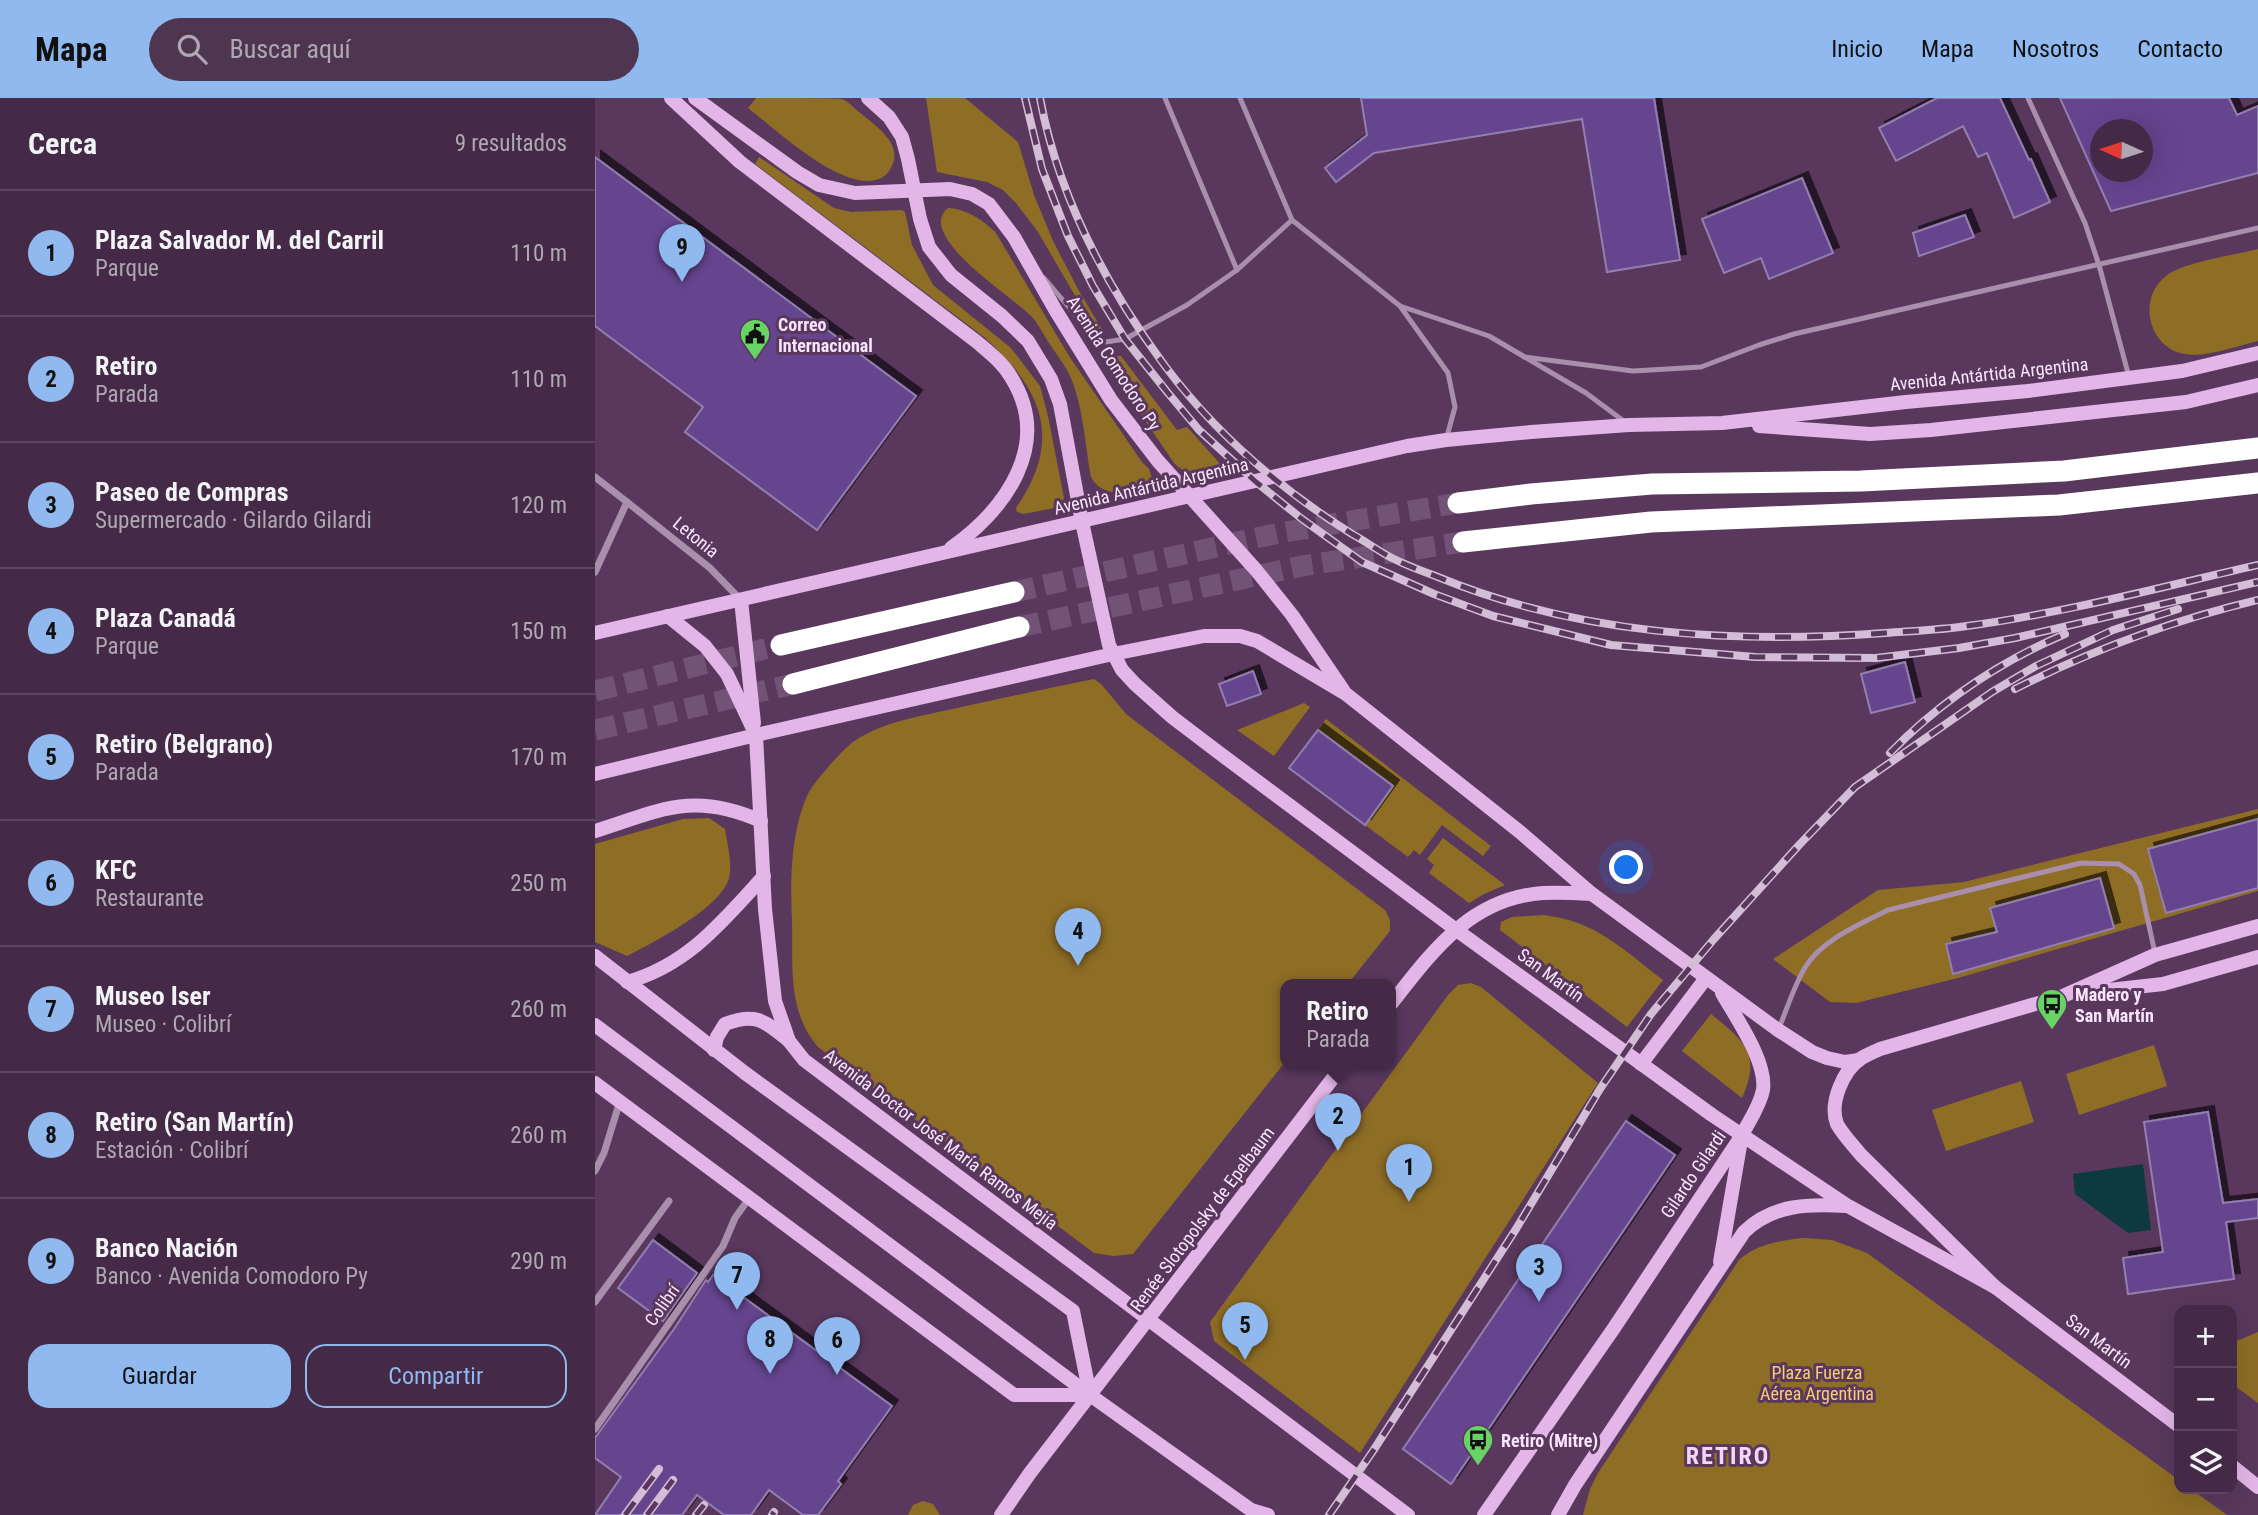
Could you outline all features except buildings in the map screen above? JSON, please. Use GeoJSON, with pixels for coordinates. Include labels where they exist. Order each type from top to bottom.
{"type":"FeatureCollection","features":[{"type":"Feature","properties":{"kind":"highway"},"geometry":{"type":"LineString","coordinates":[[1458,503],[1652,484],[1860,481],[2064,471],[2258,448]]}},
{"type":"Feature","properties":{"kind":"highway"},"geometry":{"type":"LineString","coordinates":[[1463,542],[1651,523],[2059,505],[2258,483]]}},
{"type":"Feature","properties":{"kind":"highway"},"geometry":{"type":"LineString","coordinates":[[781,645],[1014,592]]}},
{"type":"Feature","properties":{"kind":"highway"},"geometry":{"type":"LineString","coordinates":[[793,684],[1019,627]]}},
{"type":"Feature","properties":{"kind":"main road"},"geometry":{"type":"LineString","coordinates":[[671,98],[740,162],[977,342],[1011,376],[1019,393],[1026,424],[1026,446],[1022,465],[999,504],[972,532],[947,552]]}},
{"type":"Feature","properties":{"kind":"main road","name":"Avenida Comodoro Py"},"geometry":{"type":"LineString","coordinates":[[695,98],[819,185],[855,193],[950,189],[981,198],[996,211],[1111,400],[1150,452],[1292,615],[1346,695]]}},
{"type":"Feature","properties":{"kind":"main road"},"geometry":{"type":"LineString","coordinates":[[868,98],[889,117],[902,137],[925,236],[937,258],[960,283],[1002,316],[1028,341],[1051,379],[1060,404],[1082,522],[1106,634],[1113,654]]}},
{"type":"Feature","properties":{"kind":"main road","name":"Avenida Antártida Argentina"},"geometry":{"type":"LineString","coordinates":[[595,634],[1407,446],[1446,440],[1629,425],[1722,423],[2028,391],[2182,371],[2258,353]]}},
{"type":"Feature","properties":{"kind":"main road","name":"Avenida Antártida Argentina"},"geometry":{"type":"LineString","coordinates":[[1722,423],[1870,434],[1931,430],[2186,402],[2258,386]]}},
{"type":"Feature","properties":{"kind":"main road"},"geometry":{"type":"LineString","coordinates":[[741,600],[756,735]]}},
{"type":"Feature","properties":{"kind":"main road","name":"Avenida Doctor José María Ramos Mejía"},"geometry":{"type":"LineString","coordinates":[[668,616],[705,646],[727,674],[756,735],[765,909],[775,1001],[789,1041],[804,1060],[1408,1515]]}},
{"type":"Feature","properties":{"kind":"main road"},"geometry":{"type":"LineString","coordinates":[[595,774],[1113,654],[1204,636],[1240,636],[1257,641],[1346,695],[1520,832],[1592,894],[1778,1030],[1826,1058],[1845,1062],[1859,1060],[1880,1049],[2063,996],[2155,955],[2258,926]]}},
{"type":"Feature","properties":{"kind":"main road","name":"San Martín"},"geometry":{"type":"LineString","coordinates":[[1113,654],[1128,678],[1172,717],[1455,929],[1641,1064],[1848,1206],[1995,1287]]}},
{"type":"Feature","properties":{"kind":"main road"},"geometry":{"type":"LineString","coordinates":[[595,831],[671,807],[693,804],[738,811],[761,821]]}},
{"type":"Feature","properties":{"kind":"main road"},"geometry":{"type":"LineString","coordinates":[[627,982],[672,964],[715,929],[764,876]]}},
{"type":"Feature","properties":{"kind":"main road"},"geometry":{"type":"LineString","coordinates":[[1396,998],[1431,953],[1455,929],[1483,911],[1519,897],[1544,892],[1592,894]]}},
{"type":"Feature","properties":{"kind":"main road"},"geometry":{"type":"LineString","coordinates":[[595,957],[714,1050],[1073,1311],[1090,1395]]}},
{"type":"Feature","properties":{"kind":"main road"},"geometry":{"type":"LineString","coordinates":[[2063,996],[2163,984],[2258,957]]}},
{"type":"Feature","properties":{"kind":"main road"},"geometry":{"type":"LineString","coordinates":[[1641,1064],[1706,978]]}},
{"type":"Feature","properties":{"kind":"main road"},"geometry":{"type":"LineString","coordinates":[[1720,989],[1755,1054],[1763,1076],[1760,1099],[1741,1135]]}},
{"type":"Feature","properties":{"kind":"main road"},"geometry":{"type":"LineString","coordinates":[[714,1050],[717,1037],[725,1024],[751,1017],[764,1021],[789,1041]]}},
{"type":"Feature","properties":{"kind":"main road"},"geometry":{"type":"LineString","coordinates":[[595,1025],[1090,1395],[1252,1512],[1268,1515]]}},
{"type":"Feature","properties":{"kind":"main road","name":"San Martín"},"geometry":{"type":"LineString","coordinates":[[1859,1060],[1842,1084],[1835,1112],[1840,1128],[1861,1155],[1995,1287],[2174,1422]]}},
{"type":"Feature","properties":{"kind":"main road","name":"Renée Slotopolsky de Epelbaum"},"geometry":{"type":"LineString","coordinates":[[1001,1515],[1030,1473],[1339,1070]]}},
{"type":"Feature","properties":{"kind":"main road"},"geometry":{"type":"LineString","coordinates":[[595,1083],[1014,1395],[1090,1395]]}},
{"type":"Feature","properties":{"kind":"main road","name":"Gilardo Gilardi"},"geometry":{"type":"LineString","coordinates":[[1558,1515],[1719,1267],[1741,1135]]}},
{"type":"Feature","properties":{"kind":"main road","name":"Gilardo Gilardi"},"geometry":{"type":"LineString","coordinates":[[1484,1515],[1607,1339],[1741,1135]]}},
{"type":"Feature","properties":{"kind":"main road"},"geometry":{"type":"LineString","coordinates":[[1719,1267],[1744,1232],[1766,1215],[1803,1205],[1848,1206]]}},
{"type":"Feature","properties":{"kind":"main road"},"geometry":{"type":"LineString","coordinates":[[2237,1470],[2258,1487]]}},
{"type":"Feature","properties":{"kind":"street","name":"Letonia"},"geometry":{"type":"LineString","coordinates":[[595,477],[710,568],[741,600]]}},
{"type":"Feature","properties":{"kind":"street"},"geometry":{"type":"LineString","coordinates":[[595,572],[627,502]]}},
{"type":"Feature","properties":{"kind":"street"},"geometry":{"type":"LineString","coordinates":[[595,1171],[604,1153],[619,1101]]}},
{"type":"Feature","properties":{"kind":"street","name":"Colibrí"},"geometry":{"type":"LineString","coordinates":[[595,1429],[723,1246],[736,1218],[750,1197]]}},
{"type":"Feature","properties":{"kind":"street"},"geometry":{"type":"LineString","coordinates":[[595,1302],[669,1200]]}},
{"type":"Feature","properties":{"kind":"lane"},"geometry":{"type":"LineString","coordinates":[[1165,98],[1237,270]]}},
{"type":"Feature","properties":{"kind":"lane"},"geometry":{"type":"LineString","coordinates":[[1240,98],[1292,220],[1400,306],[1448,373],[1455,407],[1446,440]]}},
{"type":"Feature","properties":{"kind":"lane"},"geometry":{"type":"LineString","coordinates":[[2028,98],[2085,223],[2129,377]]}},
{"type":"Feature","properties":{"kind":"lane"},"geometry":{"type":"LineString","coordinates":[[1026,258],[1095,338],[1107,342],[1125,339],[1187,305],[1237,270],[1292,220]]}},
{"type":"Feature","properties":{"kind":"lane"},"geometry":{"type":"LineString","coordinates":[[1524,357],[1633,371],[1701,367],[1794,334],[2258,228]]}},
{"type":"Feature","properties":{"kind":"lane"},"geometry":{"type":"LineString","coordinates":[[1400,306],[1489,336],[1586,393],[1629,425]]}},
{"type":"Feature","properties":{"kind":"lane"},"geometry":{"type":"LineString","coordinates":[[1778,1030],[1803,971],[1812,958],[1832,941],[1876,916],[1888,910],[2081,863],[2119,864],[2134,874],[2140,885],[2155,955]]}},
{"type":"Feature","properties":{"kind":"green space"},"geometry":{"type":"Polygon","coordinates":[[[756,98],[842,99],[887,137],[892,145],[894,162],[884,176],[872,181],[835,172],[804,152],[748,108],[756,98]]]}},
{"type":"Feature","properties":{"kind":"green space"},"geometry":{"type":"Polygon","coordinates":[[[926,98],[965,98],[1018,142],[1034,195],[1053,241],[1103,331],[1097,329],[1088,318],[1038,232],[1003,190],[987,182],[937,172],[926,98]]]}},
{"type":"Feature","properties":{"kind":"green space"},"geometry":{"type":"Polygon","coordinates":[[[759,157],[834,208],[851,212],[905,212],[912,245],[933,285],[1011,348],[1040,386],[1064,498],[1060,507],[1023,514],[1017,512],[1016,508],[1031,483],[1039,459],[1042,437],[1040,416],[1032,396],[1004,356],[984,337],[755,164],[759,157]]]}},
{"type":"Feature","properties":{"kind":"green space"},"geometry":{"type":"Polygon","coordinates":[[[948,208],[962,210],[974,216],[996,233],[1069,356],[1149,469],[1152,478],[1147,486],[1116,492],[1096,484],[1091,477],[1080,410],[1068,372],[1033,318],[956,251],[945,235],[941,220],[948,208]]]}},
{"type":"Feature","properties":{"kind":"green space"},"geometry":{"type":"Polygon","coordinates":[[[2258,249],[2258,341],[2193,355],[2172,350],[2162,342],[2151,321],[2150,309],[2157,285],[2166,276],[2197,263],[2258,249]]]}},
{"type":"Feature","properties":{"kind":"green space"},"geometry":{"type":"Polygon","coordinates":[[[1121,356],[1177,430],[1187,427],[1224,468],[1192,473],[1174,463],[1113,373],[1110,359],[1121,356]]]}},
{"type":"Feature","properties":{"kind":"green space"},"geometry":{"type":"Polygon","coordinates":[[[1094,679],[1126,714],[1385,910],[1390,920],[1390,931],[1352,979],[1280,979],[1280,1068],[1133,1254],[1114,1256],[1094,1253],[818,1047],[808,1033],[796,1003],[792,970],[792,872],[798,823],[811,789],[842,752],[864,735],[923,715],[1094,679]]]}},
{"type":"Feature","properties":{"kind":"green space"},"geometry":{"type":"Polygon","coordinates":[[[1304,703],[1310,707],[1274,756],[1237,730],[1304,703]]]}},
{"type":"Feature","properties":{"kind":"green space"},"geometry":{"type":"Polygon","coordinates":[[[1326,719],[1491,846],[1483,856],[1442,825],[1420,855],[1414,850],[1408,857],[1365,825],[1392,786],[1318,730],[1326,719]]]}},
{"type":"Feature","properties":{"kind":"green space"},"geometry":{"type":"Polygon","coordinates":[[[2258,809],[2258,891],[1958,978],[1856,1003],[1830,1002],[1773,959],[1878,890],[1964,882],[2258,809]]]}},
{"type":"Feature","properties":{"kind":"green space"},"geometry":{"type":"Polygon","coordinates":[[[709,818],[725,829],[730,861],[729,878],[713,901],[685,923],[627,956],[595,942],[595,844],[683,819],[709,818]]]}},
{"type":"Feature","properties":{"kind":"green space"},"geometry":{"type":"Polygon","coordinates":[[[1443,838],[1505,885],[1469,903],[1429,873],[1434,865],[1427,859],[1443,838]]]}},
{"type":"Feature","properties":{"kind":"green space"},"geometry":{"type":"Polygon","coordinates":[[[1543,915],[1579,923],[1594,930],[1663,980],[1627,1027],[1500,930],[1501,922],[1512,917],[1543,915]]]}},
{"type":"Feature","properties":{"kind":"green space"},"geometry":{"type":"Polygon","coordinates":[[[1471,983],[1481,987],[1598,1083],[1360,1453],[1214,1341],[1210,1322],[1448,995],[1458,985],[1471,983]]]}},
{"type":"Feature","properties":{"kind":"green space"},"geometry":{"type":"Polygon","coordinates":[[[1711,1014],[1741,1041],[1750,1059],[1748,1083],[1742,1098],[1682,1051],[1711,1014]]]}},
{"type":"Feature","properties":{"kind":"green space"},"geometry":{"type":"Polygon","coordinates":[[[2154,1045],[2167,1086],[2079,1115],[2066,1074],[2154,1045]]]}},
{"type":"Feature","properties":{"kind":"green space"},"geometry":{"type":"Polygon","coordinates":[[[2021,1081],[2034,1122],[1946,1151],[1932,1110],[2021,1081]]]}},
{"type":"Feature","properties":{"kind":"green space","name":"Plaza Fuerza Aérea Argentina"},"geometry":{"type":"Polygon","coordinates":[[[1787,1240],[1832,1240],[1867,1253],[2174,1476],[2174,1494],[2198,1494],[2227,1515],[1583,1515],[1590,1489],[1598,1473],[1739,1260],[1754,1250],[1787,1240]]]}},
{"type":"Feature","properties":{"kind":"green space"},"geometry":{"type":"Polygon","coordinates":[[[2258,1332],[2258,1403],[2237,1388],[2237,1341],[2258,1332]]]}},
{"type":"Feature","properties":{"kind":"green space"},"geometry":{"type":"Polygon","coordinates":[[[923,1501],[933,1504],[940,1515],[908,1515],[913,1505],[923,1501]]]}},
{"type":"Feature","properties":{"kind":"shaded area"},"geometry":{"type":"Polygon","coordinates":[[[2143,1164],[2151,1230],[2128,1233],[2075,1194],[2073,1174],[2143,1164]]]}},
{"type":"Feature","properties":{"kind":"tunnel"},"geometry":{"type":"LineString","coordinates":[[1014,592],[1279,533],[1458,503]]}},
{"type":"Feature","properties":{"kind":"tunnel"},"geometry":{"type":"LineString","coordinates":[[1019,627],[1302,566],[1463,542]]}},
{"type":"Feature","properties":{"kind":"tunnel"},"geometry":{"type":"LineString","coordinates":[[595,691],[781,645]]}},
{"type":"Feature","properties":{"kind":"tunnel"},"geometry":{"type":"LineString","coordinates":[[595,730],[793,684]]}},
{"type":"Feature","properties":{"kind":"railway"},"geometry":{"type":"LineString","coordinates":[[1025,98],[1042,169],[1068,236],[1093,286],[1125,339],[1168,393],[1199,430],[1302,519],[1362,562],[1434,594],[1493,616],[1611,645],[1755,657],[1876,658],[2015,638],[2258,582]]}},
{"type":"Feature","properties":{"kind":"railway"},"geometry":{"type":"LineString","coordinates":[[1040,98],[1059,170],[1087,239],[1143,336],[1185,391],[1228,437],[1275,479],[1325,517],[1385,554],[1420,570],[1492,597],[1546,612],[1602,623],[1658,631],[1772,637],[1885,633],[2004,621],[2258,565]]}},
{"type":"Feature","properties":{"kind":"railway"},"geometry":{"type":"LineString","coordinates":[[2015,689],[2134,637],[2258,600]]}},
{"type":"Feature","properties":{"kind":"railway"},"geometry":{"type":"LineString","coordinates":[[1329,1515],[1516,1229],[1600,1089],[1651,1014],[1800,844],[1855,787],[1992,692],[2036,666],[2113,630],[2178,609]]}},
{"type":"Feature","properties":{"kind":"railway"},"geometry":{"type":"LineString","coordinates":[[1890,753],[1929,717],[1972,685],[2017,657],[2065,634]]}},
{"type":"Feature","properties":{"kind":"railway"},"geometry":{"type":"LineString","coordinates":[[625,1515],[659,1469]]}},
{"type":"Feature","properties":{"kind":"railway"},"geometry":{"type":"LineString","coordinates":[[647,1515],[673,1480]]}},
{"type":"Feature","properties":{"kind":"railway"},"geometry":{"type":"LineString","coordinates":[[696,1515],[704,1505]]}},
{"type":"Feature","properties":{"kind":"place","name":"Banco Nación"},"geometry":{"type":"Point","coordinates":[682,282]}},
{"type":"Feature","properties":{"kind":"place","name":"Correo Internacional"},"geometry":{"type":"Point","coordinates":[755,361]}},
{"type":"Feature","properties":{"kind":"place","name":"Plaza Canadá"},"geometry":{"type":"Point","coordinates":[1078,966]}},
{"type":"Feature","properties":{"kind":"place","name":"Madero y San Martín"},"geometry":{"type":"Point","coordinates":[2052,1031]}},
{"type":"Feature","properties":{"kind":"place","name":"Retiro"},"geometry":{"type":"Point","coordinates":[1338,1151]}},
{"type":"Feature","properties":{"kind":"place","name":"Plaza Salvador M. del Carril"},"geometry":{"type":"Point","coordinates":[1409,1202]}},
{"type":"Feature","properties":{"kind":"place","name":"Paseo de Compras"},"geometry":{"type":"Point","coordinates":[1539,1302]}},
{"type":"Feature","properties":{"kind":"place","name":"Museo Iser"},"geometry":{"type":"Point","coordinates":[737,1310]}},
{"type":"Feature","properties":{"kind":"place","name":"Retiro (Belgrano)"},"geometry":{"type":"Point","coordinates":[1245,1360]}},
{"type":"Feature","properties":{"kind":"place","name":"Retiro (San Martín)"},"geometry":{"type":"Point","coordinates":[770,1374]}},
{"type":"Feature","properties":{"kind":"place","name":"KFC"},"geometry":{"type":"Point","coordinates":[837,1375]}},
{"type":"Feature","properties":{"kind":"place","name":"Retiro (Mitre)"},"geometry":{"type":"Point","coordinates":[1478,1467]}},
{"type":"Feature","properties":{"kind":"district","name":"RETIRO"},"geometry":{"type":"Point","coordinates":[1728,1456]}}]}
